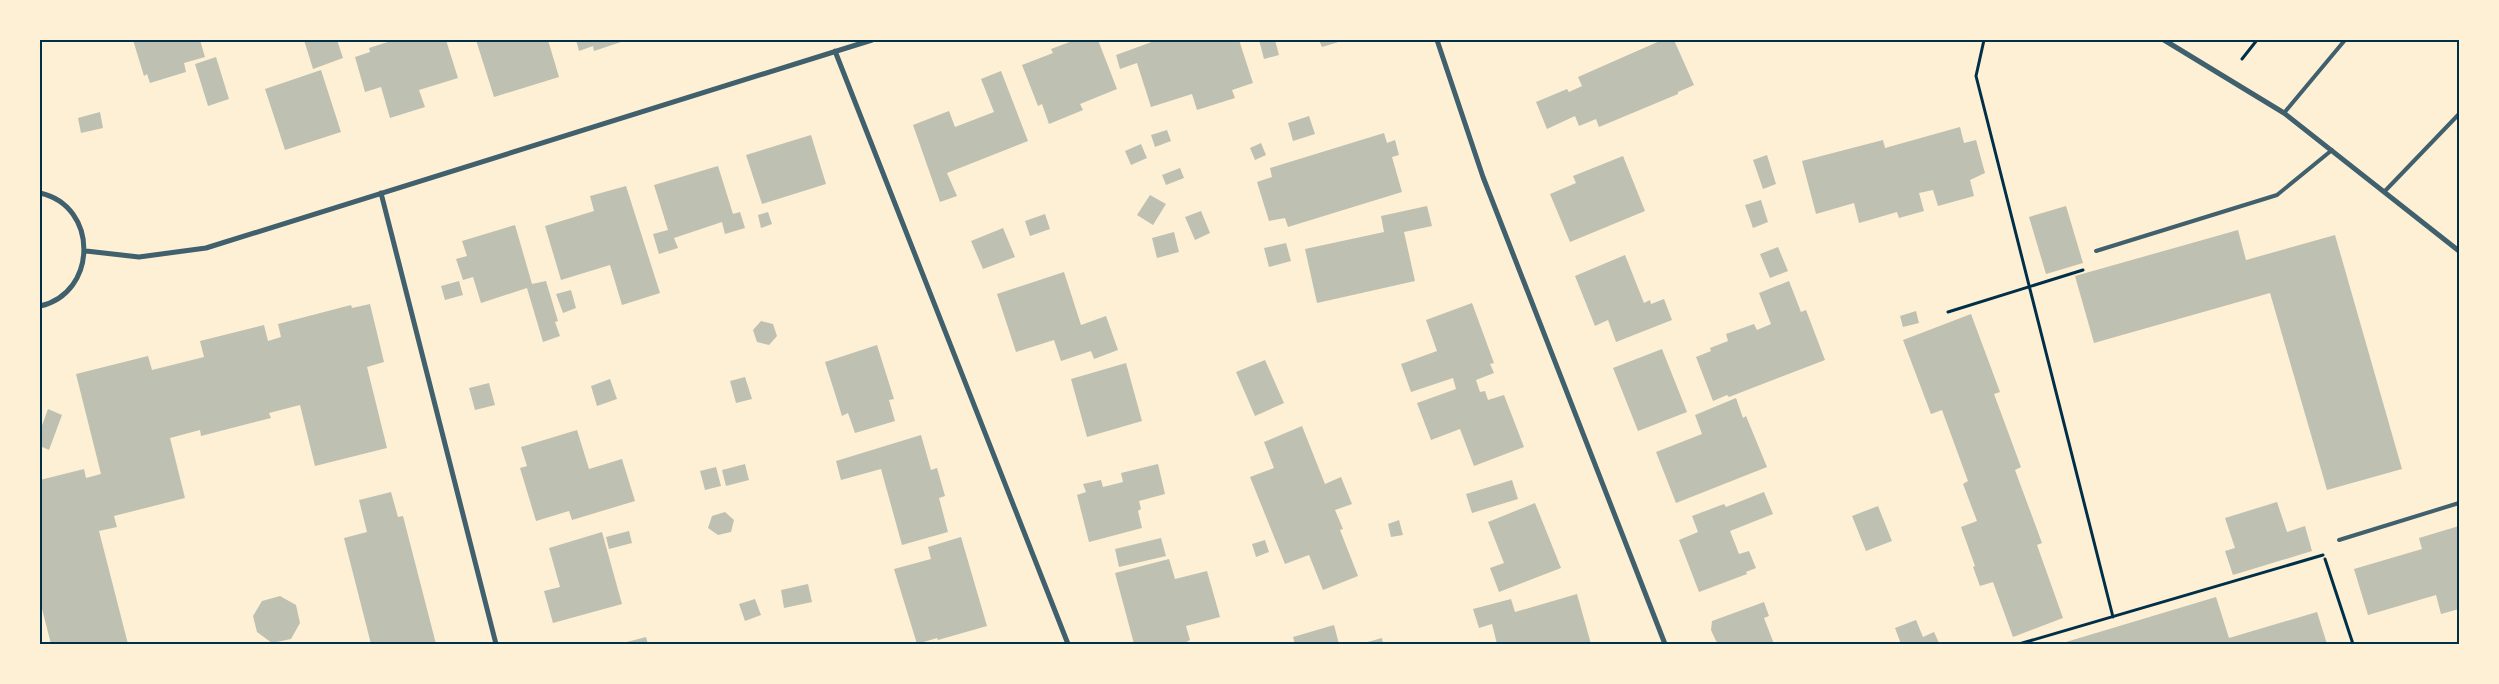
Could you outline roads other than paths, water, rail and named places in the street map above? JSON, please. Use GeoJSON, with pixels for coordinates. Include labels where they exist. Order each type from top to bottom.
{"type":"FeatureCollection","features":[{"type":"Feature","properties":{"kind":"street"},"geometry":{"type":"LineString","coordinates":[[86,251],[139,257],[206,248],[872,40]]}},
{"type":"Feature","properties":{"kind":"street"},"geometry":{"type":"LineString","coordinates":[[1437,40],[1483,177],[1665,644]]}},
{"type":"Feature","properties":{"kind":"street"},"geometry":{"type":"LineString","coordinates":[[2164,40],[2284,112],[2459,251]]}},
{"type":"Feature","properties":{"kind":"street"},"geometry":{"type":"LineString","coordinates":[[835,51],[1068,644]]}},
{"type":"Feature","properties":{"kind":"street"},"geometry":{"type":"LineString","coordinates":[[40,193],[63,203],[76,216],[83,233],[86,251],[82,269],[73,285],[59,298],[40,306]]}},
{"type":"Feature","properties":{"kind":"street"},"geometry":{"type":"LineString","coordinates":[[381,193],[496,644]]}},
{"type":"Feature","properties":{"kind":"lane"},"geometry":{"type":"LineString","coordinates":[[2284,112],[2345,40]]}},
{"type":"Feature","properties":{"kind":"lane"},"geometry":{"type":"LineString","coordinates":[[2385,191],[2459,114]]}},
{"type":"Feature","properties":{"kind":"lane"},"geometry":{"type":"LineString","coordinates":[[2096,251],[2277,195],[2332,150]]}},
{"type":"Feature","properties":{"kind":"lane"},"geometry":{"type":"LineString","coordinates":[[2338,540],[2459,504]]}}]}
